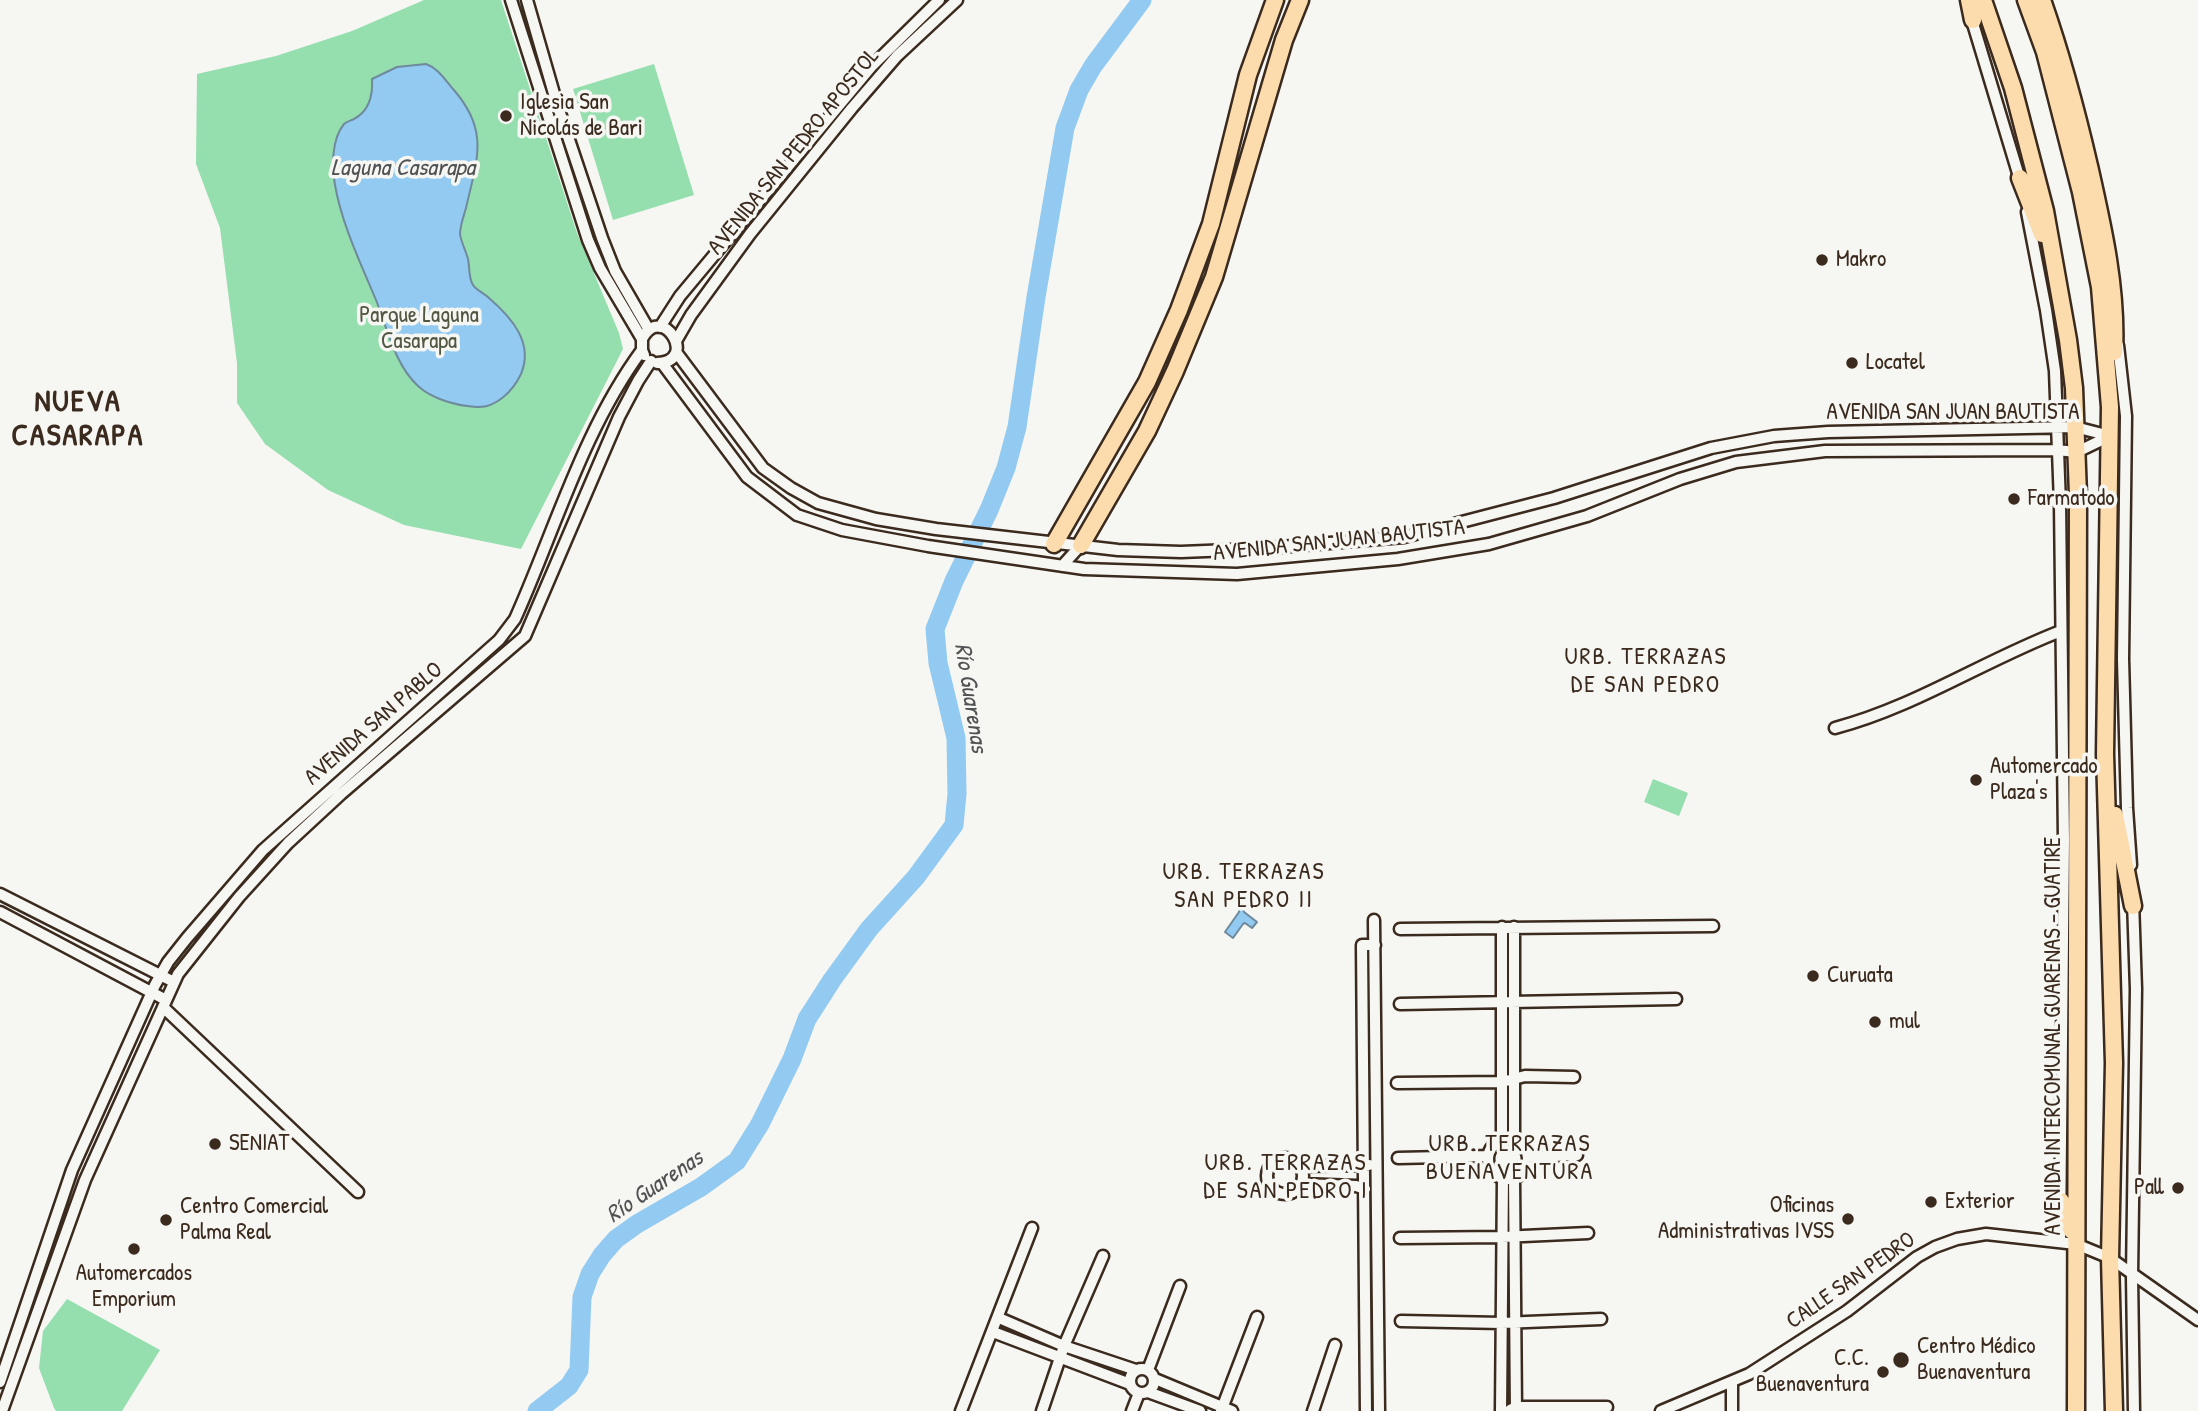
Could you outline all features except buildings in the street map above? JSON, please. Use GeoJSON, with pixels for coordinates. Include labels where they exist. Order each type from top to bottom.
{"type":"FeatureCollection","features":[{"type":"Feature","properties":{"kind":"highway"},"geometry":{"type":"LineString","coordinates":[[1054,544],[1147,382],[1179,310],[1211,224],[1248,75],[1275,0]]}},
{"type":"Feature","properties":{"kind":"highway"},"geometry":{"type":"LineString","coordinates":[[1081,545],[1147,430],[1175,371],[1214,276],[1280,52],[1300,0]]}},
{"type":"Feature","properties":{"kind":"highway"},"geometry":{"type":"LineString","coordinates":[[1967,0],[1973,20]]}},
{"type":"Feature","properties":{"kind":"highway","name":"AVENIDA INTERCOMUNAL GUARENAS - GUATIRE"},"geometry":{"type":"LineString","coordinates":[[1983,0],[2013,88],[2034,163],[2057,273],[2074,388],[2077,452],[2076,1411]]}},
{"type":"Feature","properties":{"kind":"highway"},"geometry":{"type":"LineString","coordinates":[[2026,0],[2045,52],[2081,192],[2100,288],[2110,407]]}},
{"type":"Feature","properties":{"kind":"highway"},"geometry":{"type":"LineString","coordinates":[[2042,0],[2073,104],[2091,178],[2113,284],[2115,320],[2110,407],[2105,754],[2114,1063],[2110,1258],[2114,1411]]}},
{"type":"Feature","properties":{"kind":"highway"},"geometry":{"type":"LineString","coordinates":[[2020,178],[2057,273]]}},
{"type":"Feature","properties":{"kind":"highway"},"geometry":{"type":"LineString","coordinates":[[2105,754],[2133,906]]}},
{"type":"Feature","properties":{"kind":"highway"},"geometry":{"type":"LineString","coordinates":[[2061,1201],[2076,1244]]}},
{"type":"Feature","properties":{"kind":"street","name":"AVENIDA SAN JUAN BAUTISTA"},"geometry":{"type":"LineString","coordinates":[[511,0],[588,240],[600,268],[642,345],[747,477],[777,502],[818,524],[928,546],[1062,566],[1180,574],[1237,574],[1398,559],[1489,544],[1587,516],[1680,479],[1736,462],[1825,451],[2077,452],[2110,436]]}},
{"type":"Feature","properties":{"kind":"street"},"geometry":{"type":"LineString","coordinates":[[527,0],[561,117],[602,238],[615,271],[649,330]]}},
{"type":"Feature","properties":{"kind":"street","name":"AVENIDA SAN PEDRO APOSTOL"},"geometry":{"type":"LineString","coordinates":[[660,327],[680,296],[870,67],[939,0]]}},
{"type":"Feature","properties":{"kind":"street","name":"AVENIDA SAN PEDRO APOSTOL"},"geometry":{"type":"LineString","coordinates":[[676,346],[691,315],[750,234],[852,108],[897,56],[957,0]]}},
{"type":"Feature","properties":{"kind":"street","name":"AVENIDA INTERCOMUNAL GUARENAS - GUATIRE"},"geometry":{"type":"LineString","coordinates":[[1973,20],[2020,178],[2055,371],[2060,504],[2064,853],[2060,1240]]}},
{"type":"Feature","properties":{"kind":"street"},"geometry":{"type":"LineString","coordinates":[[2115,320],[2126,416],[2123,659],[2136,989],[2132,1276],[2134,1411]]}},
{"type":"Feature","properties":{"kind":"street","name":"AVENIDA SAN JUAN BAUTISTA"},"geometry":{"type":"LineString","coordinates":[[660,327],[670,331],[676,346],[763,468],[818,503],[876,520],[1118,550],[1181,552],[1255,549],[1404,537],[1554,498],[1711,448],[1774,436],[1828,432],[2076,427],[2110,436]]}},
{"type":"Feature","properties":{"kind":"street"},"geometry":{"type":"LineString","coordinates":[[642,345],[649,330],[660,327]]}},
{"type":"Feature","properties":{"kind":"street","name":"AVENIDA SAN PABLO"},"geometry":{"type":"LineString","coordinates":[[2,1377],[72,1170],[160,976],[187,938],[253,863],[302,814],[499,640],[515,619],[587,446],[642,345]]}},
{"type":"Feature","properties":{"kind":"street"},"geometry":{"type":"LineString","coordinates":[[657,362],[670,359],[676,346]]}},
{"type":"Feature","properties":{"kind":"street","name":"AVENIDA SAN PABLO"},"geometry":{"type":"LineString","coordinates":[[2,1411],[85,1180],[174,982],[191,956],[288,844],[373,766],[525,636],[620,416],[638,381],[657,362]]}},
{"type":"Feature","properties":{"kind":"street"},"geometry":{"type":"LineString","coordinates":[[1054,544],[1062,566],[1081,545]]}},
{"type":"Feature","properties":{"kind":"street"},"geometry":{"type":"LineString","coordinates":[[1835,727],[1862,720],[1934,691],[2028,644],[2061,631]]}},
{"type":"Feature","properties":{"kind":"street"},"geometry":{"type":"LineString","coordinates":[[499,640],[512,649]]}},
{"type":"Feature","properties":{"kind":"street"},"geometry":{"type":"LineString","coordinates":[[364,758],[373,766]]}},
{"type":"Feature","properties":{"kind":"street"},"geometry":{"type":"LineString","coordinates":[[253,863],[263,871]]}},
{"type":"Feature","properties":{"kind":"street"},"geometry":{"type":"LineString","coordinates":[[0,894],[174,982]]}},
{"type":"Feature","properties":{"kind":"street"},"geometry":{"type":"LineString","coordinates":[[0,912],[152,992],[358,1192]]}},
{"type":"Feature","properties":{"kind":"street"},"geometry":{"type":"LineString","coordinates":[[1374,920],[1379,1411]]}},
{"type":"Feature","properties":{"kind":"street"},"geometry":{"type":"LineString","coordinates":[[1400,929],[1713,926]]}},
{"type":"Feature","properties":{"kind":"street"},"geometry":{"type":"LineString","coordinates":[[1502,927],[1502,1139]]}},
{"type":"Feature","properties":{"kind":"street"},"geometry":{"type":"LineString","coordinates":[[1514,927],[1514,1139]]}},
{"type":"Feature","properties":{"kind":"street"},"geometry":{"type":"LineString","coordinates":[[1366,1411],[1362,945],[1375,945]]}},
{"type":"Feature","properties":{"kind":"street"},"geometry":{"type":"LineString","coordinates":[[1363,963],[1376,964]]}},
{"type":"Feature","properties":{"kind":"street"},"geometry":{"type":"LineString","coordinates":[[1400,1004],[1676,999]]}},
{"type":"Feature","properties":{"kind":"street"},"geometry":{"type":"LineString","coordinates":[[1397,1083],[1502,1082],[1525,1076],[1574,1077]]}},
{"type":"Feature","properties":{"kind":"street"},"geometry":{"type":"LineString","coordinates":[[100,1108],[114,1114]]}},
{"type":"Feature","properties":{"kind":"street"},"geometry":{"type":"LineString","coordinates":[[92,1126],[106,1133]]}},
{"type":"Feature","properties":{"kind":"street"},"geometry":{"type":"LineString","coordinates":[[1502,1139],[1514,1139],[1524,1146],[1528,1157],[1525,1170],[1508,1178],[1491,1170],[1487,1156],[1490,1149],[1502,1139]]}},
{"type":"Feature","properties":{"kind":"street"},"geometry":{"type":"LineString","coordinates":[[1398,1158],[1487,1156]]}},
{"type":"Feature","properties":{"kind":"street"},"geometry":{"type":"LineString","coordinates":[[1528,1157],[1577,1156]]}},
{"type":"Feature","properties":{"kind":"street"},"geometry":{"type":"LineString","coordinates":[[1365,1189],[1356,1186],[1301,1184],[1290,1193],[1279,1193],[1271,1186],[1268,1177],[1271,1166],[1282,1158],[1292,1160],[1301,1168],[1365,1168],[1378,1165]]}},
{"type":"Feature","properties":{"kind":"street"},"geometry":{"type":"LineString","coordinates":[[1301,1168],[1301,1184]]}},
{"type":"Feature","properties":{"kind":"street"},"geometry":{"type":"LineString","coordinates":[[1508,1178],[1514,1236],[1515,1322],[1510,1410]]}},
{"type":"Feature","properties":{"kind":"street"},"geometry":{"type":"LineString","coordinates":[[1508,1178],[1502,1237],[1502,1323],[1510,1410]]}},
{"type":"Feature","properties":{"kind":"street"},"geometry":{"type":"LineString","coordinates":[[961,1411],[1032,1228]]}},
{"type":"Feature","properties":{"kind":"street"},"geometry":{"type":"LineString","coordinates":[[1400,1238],[1588,1233]]}},
{"type":"Feature","properties":{"kind":"street","name":"CALLE SAN PEDRO"},"geometry":{"type":"LineString","coordinates":[[1661,1411],[1732,1382],[1817,1332],[1917,1257],[1935,1247],[1957,1239],[1986,1234],[2060,1240],[2076,1244],[2110,1258],[2198,1320]]}},
{"type":"Feature","properties":{"kind":"street"},"geometry":{"type":"LineString","coordinates":[[1042,1411],[1060,1358],[1103,1256]]}},
{"type":"Feature","properties":{"kind":"street"},"geometry":{"type":"LineString","coordinates":[[1148,1370],[1180,1286]]}},
{"type":"Feature","properties":{"kind":"street"},"geometry":{"type":"LineString","coordinates":[[1148,1370],[1155,1379],[1225,1410],[1257,1317]]}},
{"type":"Feature","properties":{"kind":"street"},"geometry":{"type":"LineString","coordinates":[[999,1318],[1065,1346],[1136,1370],[1148,1370]]}},
{"type":"Feature","properties":{"kind":"street"},"geometry":{"type":"LineString","coordinates":[[1401,1321],[1502,1323],[1601,1320]]}},
{"type":"Feature","properties":{"kind":"street"},"geometry":{"type":"LineString","coordinates":[[993,1332],[1130,1384],[1144,1393],[1200,1411]]}},
{"type":"Feature","properties":{"kind":"street"},"geometry":{"type":"LineString","coordinates":[[1313,1411],[1335,1345]]}},
{"type":"Feature","properties":{"kind":"street"},"geometry":{"type":"LineString","coordinates":[[1130,1384],[1136,1370]]}},
{"type":"Feature","properties":{"kind":"street"},"geometry":{"type":"LineString","coordinates":[[2,1377],[15,1377]]}},
{"type":"Feature","properties":{"kind":"street"},"geometry":{"type":"LineString","coordinates":[[1132,1411],[1144,1393],[1154,1387],[1155,1379]]}},
{"type":"Feature","properties":{"kind":"street"},"geometry":{"type":"LineString","coordinates":[[1732,1382],[1732,1411]]}},
{"type":"Feature","properties":{"kind":"street"},"geometry":{"type":"LineString","coordinates":[[1510,1410],[1607,1406]]}},
{"type":"Feature","properties":{"kind":"green space","name":"Parque Laguna Casarapa"},"geometry":{"type":"Polygon","coordinates":[[[424,0],[501,0],[577,233],[619,333],[623,349],[521,549],[404,525],[328,490],[265,444],[237,403],[237,363],[220,228],[196,164],[197,74],[276,56],[352,31],[424,0]]]}},
{"type":"Feature","properties":{"kind":"green space"},"geometry":{"type":"Polygon","coordinates":[[[654,64],[694,195],[613,220],[573,89],[654,64]]]}},
{"type":"Feature","properties":{"kind":"green space"},"geometry":{"type":"Polygon","coordinates":[[[1653,779],[1688,793],[1679,816],[1644,802],[1653,779]]]}},
{"type":"Feature","properties":{"kind":"green space"},"geometry":{"type":"Polygon","coordinates":[[[67,1299],[160,1350],[122,1411],[56,1411],[54,1408],[39,1368],[43,1331],[67,1299]]]}},
{"type":"Feature","properties":{"kind":"water","name":"Laguna Casarapa"},"geometry":{"type":"Polygon","coordinates":[[[426,64],[441,75],[465,104],[476,132],[476,160],[460,234],[468,259],[471,282],[513,323],[525,352],[521,374],[513,386],[503,397],[484,407],[453,403],[430,395],[418,386],[403,368],[352,244],[335,185],[333,162],[337,138],[344,124],[359,116],[367,107],[371,97],[372,79],[397,67],[426,64]]]}},
{"type":"Feature","properties":{"kind":"water"},"geometry":{"type":"Polygon","coordinates":[[[1243,906],[1244,912],[1257,922],[1252,928],[1243,924],[1233,938],[1225,932],[1239,908],[1243,906]]]}},
{"type":"Feature","properties":{"kind":"waterway","name":"Río Guarenas"},"geometry":{"type":"LineString","coordinates":[[537,1411],[569,1386],[579,1370],[582,1297],[590,1274],[602,1255],[616,1239],[637,1224],[701,1187],[737,1161],[760,1124],[792,1059],[807,1019],[832,980],[869,929],[916,877],[954,825],[957,794],[956,738],[938,663],[935,629],[954,581],[989,510],[1006,468],[1017,427],[1065,128],[1079,90],[1093,66],[1142,0]]}},
{"type":"Feature","properties":{"kind":"place","name":"Iglesia San Nicolás de Bari"},"geometry":{"type":"Point","coordinates":[506,116]}},
{"type":"Feature","properties":{"kind":"place","name":"Makro"},"geometry":{"type":"Point","coordinates":[1822,260]}},
{"type":"Feature","properties":{"kind":"place","name":"Locatel"},"geometry":{"type":"Point","coordinates":[1852,363]}},
{"type":"Feature","properties":{"kind":"place","name":"Farmatodo"},"geometry":{"type":"Point","coordinates":[2014,499]}},
{"type":"Feature","properties":{"kind":"place","name":"Automercado Plaza's"},"geometry":{"type":"Point","coordinates":[1976,780]}},
{"type":"Feature","properties":{"kind":"place","name":"Curuata"},"geometry":{"type":"Point","coordinates":[1813,976]}},
{"type":"Feature","properties":{"kind":"place","name":"mul"},"geometry":{"type":"Point","coordinates":[1875,1022]}},
{"type":"Feature","properties":{"kind":"place","name":"SENIAT"},"geometry":{"type":"Point","coordinates":[215,1144]}},
{"type":"Feature","properties":{"kind":"place","name":"Pall"},"geometry":{"type":"Point","coordinates":[2178,1188]}},
{"type":"Feature","properties":{"kind":"place","name":"Exterior"},"geometry":{"type":"Point","coordinates":[1931,1202]}},
{"type":"Feature","properties":{"kind":"place","name":"Oficinas Administrativas IVSS"},"geometry":{"type":"Point","coordinates":[1848,1219]}},
{"type":"Feature","properties":{"kind":"place","name":"Centro Comercial Palma Real"},"geometry":{"type":"Point","coordinates":[166,1220]}},
{"type":"Feature","properties":{"kind":"place","name":"Automercados Emporium"},"geometry":{"type":"Point","coordinates":[134,1249]}},
{"type":"Feature","properties":{"kind":"place","name":"Centro Médico Buenaventura"},"geometry":{"type":"Point","coordinates":[1901,1360]}},
{"type":"Feature","properties":{"kind":"place","name":"C.C. Buenaventura"},"geometry":{"type":"Point","coordinates":[1883,1372]}},
{"type":"Feature","properties":{"kind":"district","name":"NUEVA CASARAPA"},"geometry":{"type":"Point","coordinates":[78,420]}},
{"type":"Feature","properties":{"kind":"district","name":"URB. TERRAZAS DE SAN PEDRO"},"geometry":{"type":"Point","coordinates":[1646,672]}},
{"type":"Feature","properties":{"kind":"district","name":"URB. TERRAZAS SAN PEDRO II"},"geometry":{"type":"Point","coordinates":[1244,887]}},
{"type":"Feature","properties":{"kind":"district","name":"URB. TERRAZAS BUENAVENTURA"},"geometry":{"type":"Point","coordinates":[1510,1159]}},
{"type":"Feature","properties":{"kind":"district","name":"URB. TERRAZAS DE SAN PEDRO I"},"geometry":{"type":"Point","coordinates":[1286,1178]}}]}
